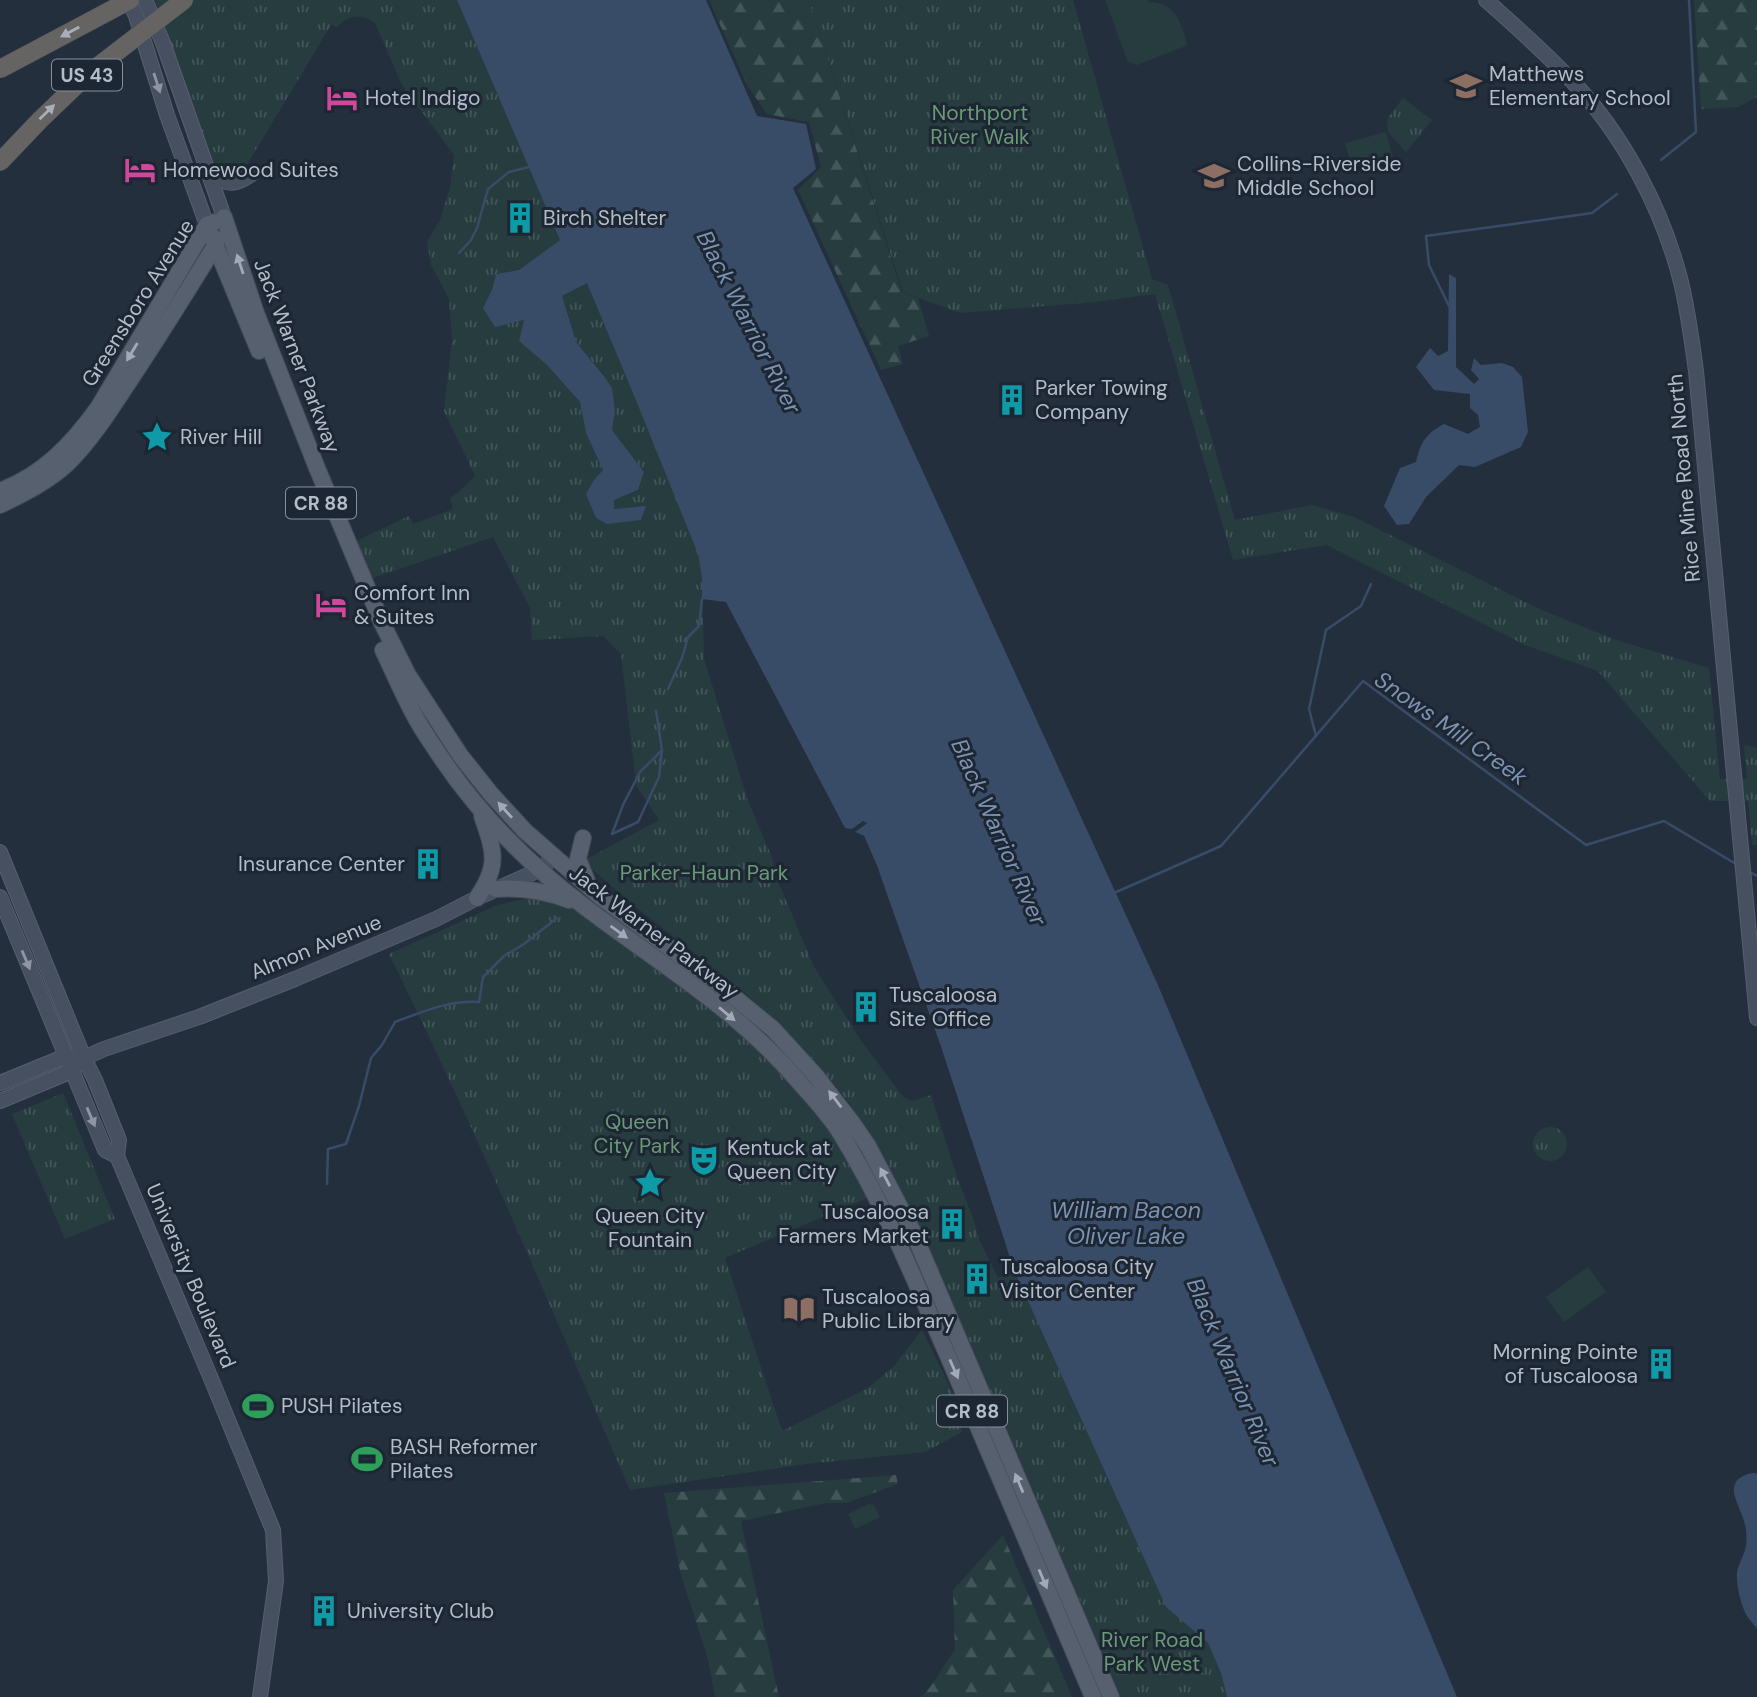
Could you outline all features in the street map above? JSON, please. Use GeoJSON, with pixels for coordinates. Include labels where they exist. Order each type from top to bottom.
{"type":"FeatureCollection","features":[{"type":"Feature","properties":{"kind":"highway","name":"US 43"},"geometry":{"type":"LineString","coordinates":[[0,69],[129,0]]}},
{"type":"Feature","properties":{"kind":"highway","name":"US 43"},"geometry":{"type":"LineString","coordinates":[[0,162],[88,74],[184,0]]}},
{"type":"Feature","properties":{"kind":"main road","name":"Jack Warner Parkway"},"geometry":{"type":"LineString","coordinates":[[129,0],[215,246],[335,538],[418,722],[480,810],[539,870],[707,996],[751,1034],[790,1072],[840,1131],[863,1170],[888,1222],[985,1441],[1093,1697]]}},
{"type":"Feature","properties":{"kind":"main road","name":"Jack Warner Parkway"},"geometry":{"type":"LineString","coordinates":[[145,0],[163,43],[255,311],[317,468],[398,657],[446,735],[475,775],[525,831],[591,889],[717,983],[772,1029],[822,1082],[868,1146],[913,1232],[1111,1697]]}},
{"type":"Feature","properties":{"kind":"main road","name":"Rice Mine Road North"},"geometry":{"type":"LineString","coordinates":[[1486,0],[1573,81],[1611,129],[1634,165],[1662,224],[1680,279],[1690,322],[1697,382],[1757,1018]]}},
{"type":"Feature","properties":{"kind":"main road"},"geometry":{"type":"LineString","coordinates":[[210,176],[225,183],[236,183],[253,173]]}},
{"type":"Feature","properties":{"kind":"main road","name":"Greensboro Avenue"},"geometry":{"type":"LineString","coordinates":[[0,491],[37,471],[66,449],[80,433],[98,408],[208,225],[224,217]]}},
{"type":"Feature","properties":{"kind":"main road","name":"Greensboro Avenue"},"geometry":{"type":"LineString","coordinates":[[0,505],[53,475],[68,463],[88,440],[136,372],[215,246],[224,217]]}},
{"type":"Feature","properties":{"kind":"main road"},"geometry":{"type":"LineString","coordinates":[[197,275],[205,270],[220,270],[231,281]]}},
{"type":"Feature","properties":{"kind":"main road"},"geometry":{"type":"LineString","coordinates":[[477,898],[489,878],[494,862],[493,850],[480,810]]}},
{"type":"Feature","properties":{"kind":"main road"},"geometry":{"type":"LineString","coordinates":[[583,838],[578,859],[591,889]]}},
{"type":"Feature","properties":{"kind":"main road","name":"University Boulevard"},"geometry":{"type":"LineString","coordinates":[[0,852],[119,1140],[117,1156],[273,1530],[275,1581],[260,1697]]}},
{"type":"Feature","properties":{"kind":"main road","name":"Almon Avenue"},"geometry":{"type":"LineString","coordinates":[[0,1101],[72,1071],[84,1058],[104,1049],[200,1017],[436,919],[539,870],[555,856]]}},
{"type":"Feature","properties":{"kind":"main road"},"geometry":{"type":"LineString","coordinates":[[496,889],[518,888],[547,892],[584,906]]}},
{"type":"Feature","properties":{"kind":"main road","name":"University Boulevard"},"geometry":{"type":"LineString","coordinates":[[0,897],[105,1150],[117,1156]]}},
{"type":"Feature","properties":{"kind":"main road","name":"Almon Avenue"},"geometry":{"type":"LineString","coordinates":[[0,1083],[66,1056],[84,1058]]}},
{"type":"Feature","properties":{"kind":"green space","name":"Parker-Haun Park"},"geometry":{"type":"Polygon","coordinates":[[[151,0],[457,0],[560,240],[519,270],[496,274],[492,290],[525,319],[519,341],[547,365],[580,402],[586,433],[603,470],[594,480],[596,518],[641,520],[646,506],[613,510],[613,500],[638,490],[644,472],[612,430],[615,411],[604,375],[576,342],[561,295],[587,282],[698,554],[702,579],[704,659],[748,801],[814,967],[862,1042],[903,1097],[912,1101],[931,1095],[979,1239],[998,1278],[1014,1270],[1166,1606],[1208,1643],[1221,1673],[1227,1697],[1121,1697],[1029,1481],[903,1198],[850,1104],[785,1030],[743,991],[632,904],[583,861],[659,820],[636,785],[621,654],[603,636],[532,640],[530,608],[493,537],[361,582],[346,546],[409,516],[413,524],[453,509],[450,498],[475,476],[444,411],[452,339],[449,299],[431,265],[427,242],[440,220],[450,187],[454,155],[402,85],[375,23],[355,17],[337,27],[331,25],[242,173],[238,176],[217,176],[151,0]]]}},
{"type":"Feature","properties":{"kind":"green space"},"geometry":{"type":"Polygon","coordinates":[[[709,0],[801,0],[811,7],[902,292],[918,298],[929,336],[898,346],[903,364],[881,370],[798,190],[821,167],[809,122],[767,114],[747,85],[709,0]]]}},
{"type":"Feature","properties":{"kind":"green space","name":"Northport River Walk"},"geometry":{"type":"Polygon","coordinates":[[[801,0],[1073,0],[1152,279],[1168,285],[1235,520],[1312,505],[1354,517],[1537,608],[1613,639],[1709,668],[1720,779],[1747,779],[1744,745],[1757,748],[1757,845],[1752,845],[1748,801],[1710,801],[1598,671],[1525,645],[1327,545],[1233,560],[1155,294],[1095,302],[960,313],[903,292],[811,7],[801,0]]]}},
{"type":"Feature","properties":{"kind":"green space"},"geometry":{"type":"Polygon","coordinates":[[[1105,0],[1149,0],[1147,2],[1165,5],[1176,15],[1188,45],[1137,65],[1128,62],[1105,0]]]}},
{"type":"Feature","properties":{"kind":"green space"},"geometry":{"type":"Polygon","coordinates":[[[1694,0],[1757,0],[1757,97],[1738,107],[1701,109],[1694,0]]]}},
{"type":"Feature","properties":{"kind":"green space"},"geometry":{"type":"Polygon","coordinates":[[[1403,98],[1432,120],[1406,152],[1388,132],[1387,119],[1403,98]]]}},
{"type":"Feature","properties":{"kind":"green space"},"geometry":{"type":"Polygon","coordinates":[[[1386,132],[1393,157],[1352,168],[1345,143],[1386,132]]]}},
{"type":"Feature","properties":{"kind":"green space","name":"Queen City Park"},"geometry":{"type":"Polygon","coordinates":[[[532,897],[584,906],[707,996],[835,1128],[870,1197],[725,1258],[782,1431],[868,1388],[894,1366],[922,1330],[956,1399],[962,1432],[925,1452],[806,1464],[630,1490],[483,1153],[389,954],[495,906],[532,897]]]}},
{"type":"Feature","properties":{"kind":"green space"},"geometry":{"type":"Polygon","coordinates":[[[63,1093],[115,1219],[65,1239],[12,1114],[63,1093]]]}},
{"type":"Feature","properties":{"kind":"green space"},"geometry":{"type":"Polygon","coordinates":[[[1550,1127],[1562,1132],[1567,1144],[1562,1156],[1550,1161],[1538,1156],[1533,1144],[1538,1132],[1550,1127]]]}},
{"type":"Feature","properties":{"kind":"green space"},"geometry":{"type":"Polygon","coordinates":[[[1588,1267],[1606,1292],[1564,1322],[1546,1297],[1588,1267]]]}},
{"type":"Feature","properties":{"kind":"green space"},"geometry":{"type":"Polygon","coordinates":[[[896,1475],[898,1484],[846,1503],[826,1503],[741,1521],[779,1697],[715,1697],[708,1659],[681,1575],[664,1493],[896,1475]]]}},
{"type":"Feature","properties":{"kind":"green space"},"geometry":{"type":"Polygon","coordinates":[[[869,1504],[874,1505],[880,1517],[855,1529],[848,1514],[869,1504]]]}},
{"type":"Feature","properties":{"kind":"green space"},"geometry":{"type":"Polygon","coordinates":[[[1003,1535],[1072,1697],[921,1697],[955,1649],[953,1590],[1003,1535]]]}},
{"type":"Feature","properties":{"kind":"water","name":"William Bacon Oliver Lake"},"geometry":{"type":"Polygon","coordinates":[[[457,0],[706,0],[757,116],[806,124],[816,169],[793,188],[1157,983],[1457,1697],[1227,1697],[1221,1673],[1208,1643],[1166,1607],[1014,1270],[941,1047],[864,836],[845,828],[726,602],[702,599],[698,554],[587,283],[562,296],[576,342],[612,388],[615,411],[612,430],[644,472],[638,490],[614,500],[614,509],[646,506],[641,520],[607,524],[596,518],[586,494],[603,470],[586,433],[580,402],[547,365],[519,341],[524,320],[495,327],[483,308],[496,274],[519,270],[560,240],[457,0]]]}},
{"type":"Feature","properties":{"kind":"water"},"geometry":{"type":"Polygon","coordinates":[[[1449,274],[1456,278],[1456,367],[1474,384],[1479,379],[1471,370],[1474,358],[1481,365],[1502,363],[1513,367],[1522,377],[1528,432],[1521,447],[1475,467],[1459,465],[1426,497],[1409,524],[1397,525],[1384,506],[1400,468],[1416,462],[1425,439],[1444,424],[1468,434],[1480,427],[1478,415],[1470,408],[1470,394],[1434,390],[1416,367],[1430,348],[1438,356],[1448,351],[1449,274]]]}},
{"type":"Feature","properties":{"kind":"water"},"geometry":{"type":"Polygon","coordinates":[[[1757,1474],[1757,1629],[1747,1616],[1740,1599],[1737,1573],[1745,1550],[1746,1536],[1734,1492],[1738,1479],[1757,1474]]]}},
{"type":"Feature","properties":{"kind":"pier"},"geometry":{"type":"Polygon","coordinates":[[[863,821],[867,823],[855,832],[864,836],[877,866],[941,1047],[1006,1246],[1006,1256],[938,1048],[873,867],[861,839],[841,828],[852,829],[863,821]]]}},
{"type":"Feature","properties":{"kind":"waterway"},"geometry":{"type":"LineString","coordinates":[[1661,160],[1696,132],[1689,0]]}},
{"type":"Feature","properties":{"kind":"waterway"},"geometry":{"type":"LineString","coordinates":[[459,253],[471,240],[477,228],[488,189],[509,172],[529,167]]}},
{"type":"Feature","properties":{"kind":"waterway"},"geometry":{"type":"LineString","coordinates":[[1449,306],[1429,265],[1426,236],[1592,213],[1617,194]]}},
{"type":"Feature","properties":{"kind":"waterway"},"geometry":{"type":"LineString","coordinates":[[1316,736],[1309,709],[1326,630],[1361,606],[1371,584]]}},
{"type":"Feature","properties":{"kind":"waterway"},"geometry":{"type":"LineString","coordinates":[[668,689],[688,637],[699,626],[702,599],[705,597]]}},
{"type":"Feature","properties":{"kind":"waterway","name":"Snows Mill Creek"},"geometry":{"type":"LineString","coordinates":[[1114,893],[1221,846],[1363,681],[1586,845],[1664,821],[1736,864]]}},
{"type":"Feature","properties":{"kind":"waterway"},"geometry":{"type":"LineString","coordinates":[[612,834],[638,822],[659,777],[662,750],[656,711]]}},
{"type":"Feature","properties":{"kind":"waterway"},"geometry":{"type":"LineString","coordinates":[[612,834],[640,772],[661,751]]}},
{"type":"Feature","properties":{"kind":"waterway","name":"Snows Mill Creek"},"geometry":{"type":"LineString","coordinates":[[1748,871],[1757,876]]}},
{"type":"Feature","properties":{"kind":"waterway"},"geometry":{"type":"LineString","coordinates":[[327,1184],[328,1149],[346,1144],[371,1058],[395,1022],[446,1005],[479,1002],[483,977],[504,956],[557,918]]}},
{"type":"Feature","properties":{"kind":"place","name":"Matthews Elementary School"},"geometry":{"type":"Point","coordinates":[1466,86]}},
{"type":"Feature","properties":{"kind":"place","name":"Hotel Indigo"},"geometry":{"type":"Point","coordinates":[342,98]}},
{"type":"Feature","properties":{"kind":"place","name":"Homewood Suites"},"geometry":{"type":"Point","coordinates":[140,170]}},
{"type":"Feature","properties":{"kind":"place","name":"Collins-Riverside Middle School"},"geometry":{"type":"Point","coordinates":[1214,176]}},
{"type":"Feature","properties":{"kind":"place","name":"Birch Shelter"},"geometry":{"type":"Point","coordinates":[520,218]}},
{"type":"Feature","properties":{"kind":"place","name":"Parker Towing Company"},"geometry":{"type":"Point","coordinates":[1012,400]}},
{"type":"Feature","properties":{"kind":"place","name":"River Hill"},"geometry":{"type":"Point","coordinates":[157,437]}},
{"type":"Feature","properties":{"kind":"place","name":"Comfort Inn & Suites"},"geometry":{"type":"Point","coordinates":[331,605]}},
{"type":"Feature","properties":{"kind":"place","name":"Insurance Center"},"geometry":{"type":"Point","coordinates":[428,864]}},
{"type":"Feature","properties":{"kind":"place","name":"Tuscaloosa Site Office"},"geometry":{"type":"Point","coordinates":[866,1007]}},
{"type":"Feature","properties":{"kind":"place","name":"Kentuck at Queen City"},"geometry":{"type":"Point","coordinates":[704,1160]}},
{"type":"Feature","properties":{"kind":"place","name":"Queen City Fountain"},"geometry":{"type":"Point","coordinates":[650,1183]}},
{"type":"Feature","properties":{"kind":"place","name":"Tuscaloosa Farmers Market"},"geometry":{"type":"Point","coordinates":[952,1224]}},
{"type":"Feature","properties":{"kind":"place","name":"Tuscaloosa City Visitor Center"},"geometry":{"type":"Point","coordinates":[977,1279]}},
{"type":"Feature","properties":{"kind":"place","name":"Tuscaloosa Public Library"},"geometry":{"type":"Point","coordinates":[799,1309]}},
{"type":"Feature","properties":{"kind":"place","name":"Morning Pointe of Tuscaloosa"},"geometry":{"type":"Point","coordinates":[1661,1364]}},
{"type":"Feature","properties":{"kind":"place","name":"PUSH Pilates"},"geometry":{"type":"Point","coordinates":[258,1406]}},
{"type":"Feature","properties":{"kind":"place","name":"BASH Reformer Pilates"},"geometry":{"type":"Point","coordinates":[367,1459]}},
{"type":"Feature","properties":{"kind":"place","name":"University Club"},"geometry":{"type":"Point","coordinates":[324,1611]}},
{"type":"Feature","properties":{"kind":"water label","name":"Black Warrior River"},"geometry":{"type":"Point","coordinates":[749,322]}},
{"type":"Feature","properties":{"kind":"water label","name":"Black Warrior River"},"geometry":{"type":"Point","coordinates":[999,832]}},
{"type":"Feature","properties":{"kind":"water label","name":"Black Warrior River"},"geometry":{"type":"Point","coordinates":[1233,1372]}},
{"type":"Feature","properties":{"kind":"park label","name":"River Road Park West"},"geometry":{"type":"Point","coordinates":[1152,1652]}}]}
